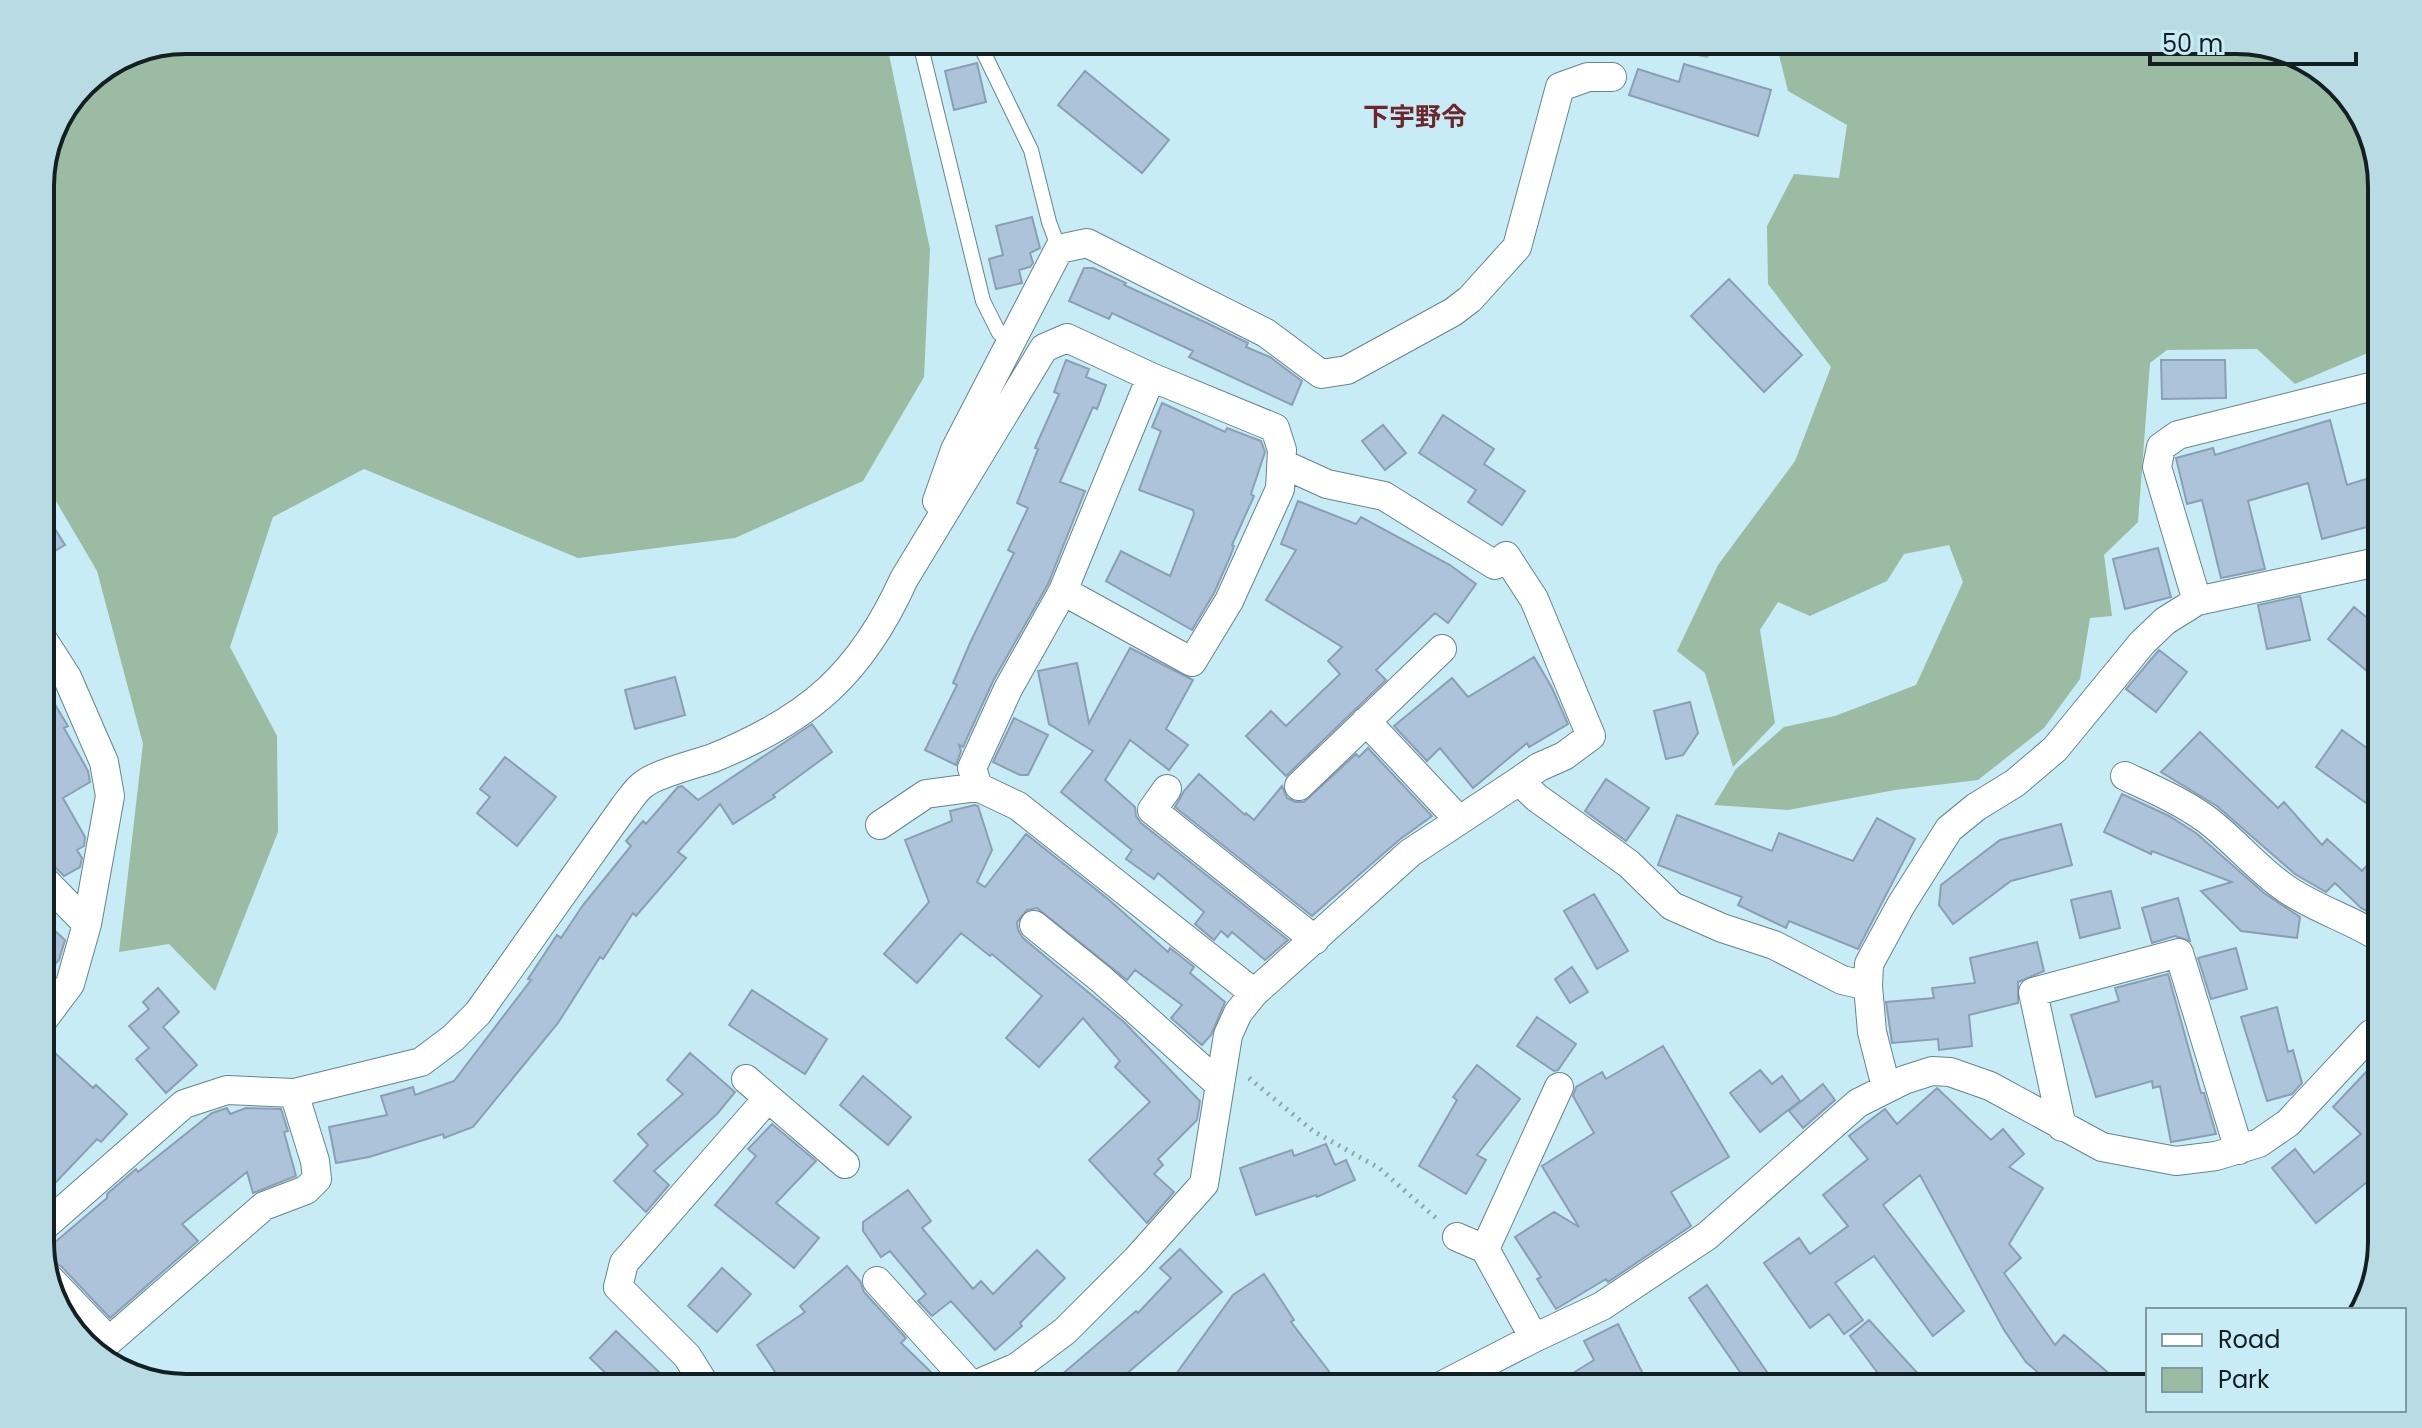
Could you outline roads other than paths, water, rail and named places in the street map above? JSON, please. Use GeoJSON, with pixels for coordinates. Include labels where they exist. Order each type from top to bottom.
{"type":"FeatureCollection","features":[{"type":"Feature","properties":{"kind":"street"},"geometry":{"type":"LineString","coordinates":[[54,1218],[184,1104],[227,1090],[294,1093],[421,1062],[453,1038],[478,1013],[645,782],[715,757],[792,720],[846,674],[886,619],[936,505],[955,450],[1059,249],[1087,243],[1266,333],[1321,374],[1347,370],[1453,312],[1470,299],[1517,247],[1560,87],[1588,77],[1612,77]]}},
{"type":"Feature","properties":{"kind":"street"},"geometry":{"type":"LineString","coordinates":[[904,579],[1044,348],[1067,338],[1151,377],[1275,428],[1283,464],[1277,498],[1229,601],[1192,662],[1063,591]]}},
{"type":"Feature","properties":{"kind":"street"},"geometry":{"type":"LineString","coordinates":[[978,787],[972,768],[1008,689],[1063,591],[1151,377]]}},
{"type":"Feature","properties":{"kind":"street"},"geometry":{"type":"LineString","coordinates":[[2197,601],[2157,467],[2161,447],[2178,435],[2368,388]]}},
{"type":"Feature","properties":{"kind":"street"},"geometry":{"type":"LineString","coordinates":[[1001,1374],[1017,1367],[1065,1331],[1136,1260],[1204,1184],[1228,1035],[1238,1013],[1254,993],[1410,853],[1591,736],[1534,599],[1506,556],[1495,565],[1384,496],[1327,484],[1283,464]]}},
{"type":"Feature","properties":{"kind":"street"},"geometry":{"type":"LineString","coordinates":[[1886,1087],[1872,1032],[1869,964],[1901,905],[1949,829],[1976,807],[2015,783],[2055,749],[2142,643],[2165,621],[2197,601],[2368,564]]}},
{"type":"Feature","properties":{"kind":"street"},"geometry":{"type":"LineString","coordinates":[[1299,786],[1442,649]]}},
{"type":"Feature","properties":{"kind":"street"},"geometry":{"type":"LineString","coordinates":[[54,657],[67,677],[104,762],[110,796],[87,924],[70,984],[54,1005]]}},
{"type":"Feature","properties":{"kind":"street"},"geometry":{"type":"LineString","coordinates":[[1366,721],[1459,820]]}},
{"type":"Feature","properties":{"kind":"street"},"geometry":{"type":"LineString","coordinates":[[2125,776],[2174,799],[2206,819],[2280,885],[2309,904],[2368,930]]}},
{"type":"Feature","properties":{"kind":"street"},"geometry":{"type":"LineString","coordinates":[[1519,781],[1537,798],[1629,864],[1672,906],[1722,928],[1774,945],[1842,980],[1868,986]]}},
{"type":"Feature","properties":{"kind":"street"},"geometry":{"type":"LineString","coordinates":[[880,825],[926,794],[978,787],[1018,806],[1254,993]]}},
{"type":"Feature","properties":{"kind":"street"},"geometry":{"type":"LineString","coordinates":[[1167,789],[1152,810],[1315,940]]}},
{"type":"Feature","properties":{"kind":"street"},"geometry":{"type":"LineString","coordinates":[[54,890],[87,924]]}},
{"type":"Feature","properties":{"kind":"street"},"geometry":{"type":"LineString","coordinates":[[1034,925],[1221,1070]]}},
{"type":"Feature","properties":{"kind":"street"},"geometry":{"type":"LineString","coordinates":[[2062,1127],[2033,992],[2179,953],[2239,1150]]}},
{"type":"Feature","properties":{"kind":"street"},"geometry":{"type":"LineString","coordinates":[[1464,1374],[1602,1306],[1707,1236],[1858,1103],[1886,1087],[1932,1071],[1950,1072],[1990,1086],[2102,1147],[2176,1161],[2239,1150],[2259,1143],[2288,1123],[2368,1037]]}},
{"type":"Feature","properties":{"kind":"street"},"geometry":{"type":"LineString","coordinates":[[746,1079],[845,1164]]}},
{"type":"Feature","properties":{"kind":"street"},"geometry":{"type":"LineString","coordinates":[[1485,1249],[1559,1087]]}},
{"type":"Feature","properties":{"kind":"street"},"geometry":{"type":"LineString","coordinates":[[66,1296],[109,1341],[264,1206],[306,1190],[317,1179],[315,1161],[294,1093]]}},
{"type":"Feature","properties":{"kind":"street"},"geometry":{"type":"LineString","coordinates":[[698,1374],[687,1356],[618,1287],[624,1263],[768,1098]]}},
{"type":"Feature","properties":{"kind":"street"},"geometry":{"type":"LineString","coordinates":[[1457,1237],[1485,1249],[1534,1338]]}},
{"type":"Feature","properties":{"kind":"street"},"geometry":{"type":"LineString","coordinates":[[877,1281],[959,1374]]}},
{"type":"Feature","properties":{"kind":"lane"},"geometry":{"type":"LineString","coordinates":[[923,54],[983,301],[999,333],[1013,342]]}},
{"type":"Feature","properties":{"kind":"lane"},"geometry":{"type":"LineString","coordinates":[[984,54],[1031,150],[1059,249]]}},
{"type":"Feature","properties":{"kind":"district","name":"下宇野令"},"geometry":{"type":"Point","coordinates":[1415,117]}}]}
